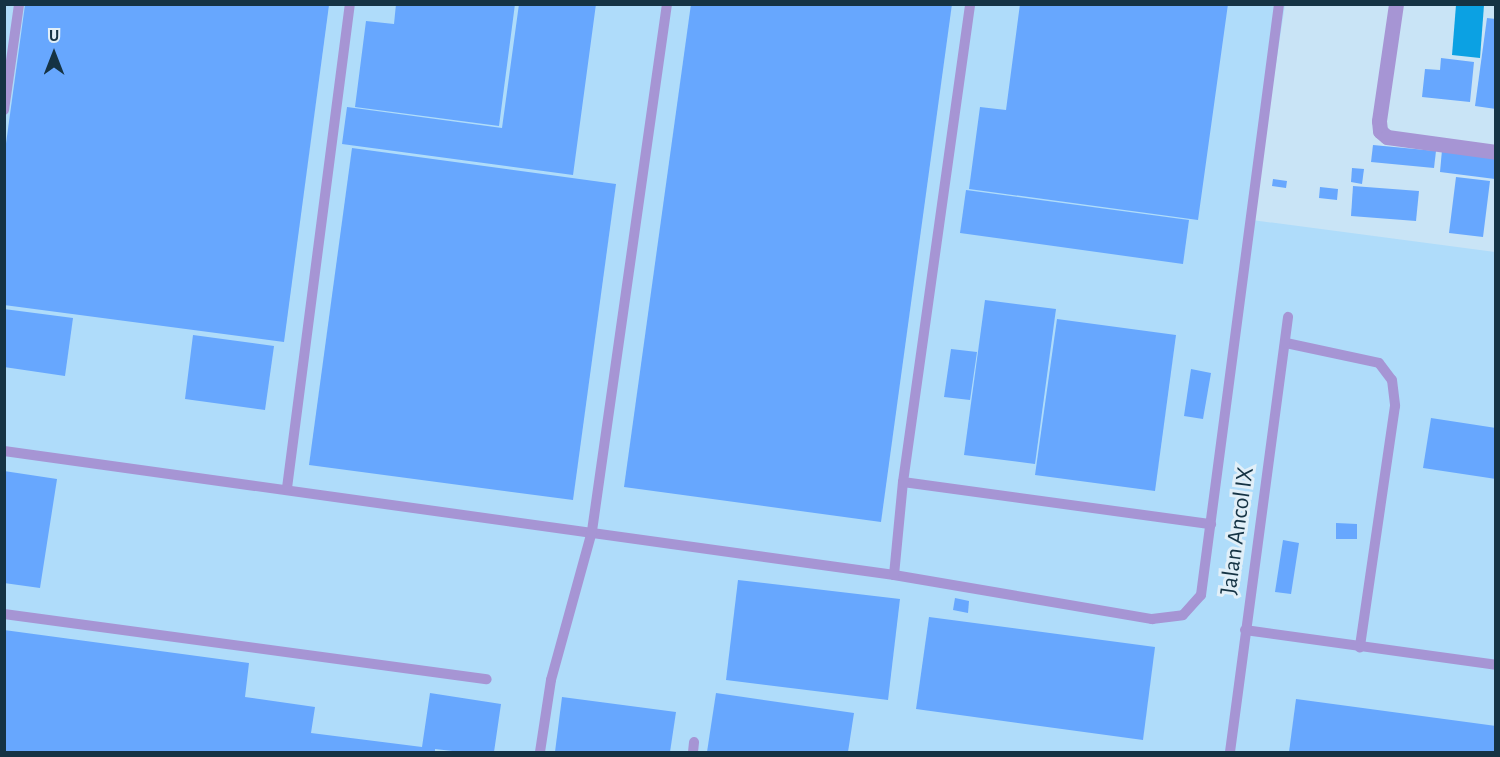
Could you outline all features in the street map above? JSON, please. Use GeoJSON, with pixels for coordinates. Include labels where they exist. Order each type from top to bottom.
{"type":"FeatureCollection","features":[{"type":"Feature","properties":{"kind":"street"},"geometry":{"type":"LineString","coordinates":[[1396,4],[1379,121],[1380,130],[1387,137],[1496,152]]}},
{"type":"Feature","properties":{"kind":"lane"},"geometry":{"type":"LineString","coordinates":[[4,110],[18,4]]}},
{"type":"Feature","properties":{"kind":"lane"},"geometry":{"type":"LineString","coordinates":[[287,488],[350,4]]}},
{"type":"Feature","properties":{"kind":"lane"},"geometry":{"type":"LineString","coordinates":[[540,753],[551,680],[592,531],[667,4]]}},
{"type":"Feature","properties":{"kind":"lane"},"geometry":{"type":"LineString","coordinates":[[894,575],[903,482],[970,4]]}},
{"type":"Feature","properties":{"kind":"lane"},"geometry":{"type":"LineString","coordinates":[[4,451],[287,488],[894,575],[1152,619],[1183,615],[1201,595],[1279,4]]}},
{"type":"Feature","properties":{"kind":"lane","name":"Jalan Ancol IX"},"geometry":{"type":"LineString","coordinates":[[1230,753],[1288,317]]}},
{"type":"Feature","properties":{"kind":"lane"},"geometry":{"type":"LineString","coordinates":[[1286,342],[1379,363],[1392,380],[1395,406],[1360,647]]}},
{"type":"Feature","properties":{"kind":"lane"},"geometry":{"type":"LineString","coordinates":[[903,482],[1211,524]]}},
{"type":"Feature","properties":{"kind":"lane"},"geometry":{"type":"LineString","coordinates":[[4,614],[487,679]]}},
{"type":"Feature","properties":{"kind":"lane"},"geometry":{"type":"LineString","coordinates":[[1245,630],[1496,665]]}},
{"type":"Feature","properties":{"kind":"shaded area"},"geometry":{"type":"Polygon","coordinates":[[[4,5],[1285,5],[1252,220],[1495,252],[1495,752],[5,752],[4,5]]]}},
{"type":"Feature","properties":{"kind":"water"},"geometry":{"type":"Polygon","coordinates":[[[1456,5],[1484,5],[1480,58],[1452,55],[1456,5]]]}},
{"type":"Feature","properties":{"kind":"building"},"geometry":{"type":"Polygon","coordinates":[[[396,4],[515,4],[499,126],[355,107],[366,21],[394,24],[396,4]]]}},
{"type":"Feature","properties":{"kind":"building"},"geometry":{"type":"Polygon","coordinates":[[[519,4],[596,4],[573,175],[342,144],[347,107],[502,128],[519,4]]]}},
{"type":"Feature","properties":{"kind":"building"},"geometry":{"type":"Polygon","coordinates":[[[691,4],[952,4],[881,522],[624,487],[691,4]]]}},
{"type":"Feature","properties":{"kind":"building"},"geometry":{"type":"Polygon","coordinates":[[[1020,4],[1228,4],[1198,220],[969,189],[980,107],[1006,110],[1020,4]]]}},
{"type":"Feature","properties":{"kind":"building"},"geometry":{"type":"Polygon","coordinates":[[[25,5],[329,5],[284,342],[4,305],[4,158],[25,5]]]}},
{"type":"Feature","properties":{"kind":"building"},"geometry":{"type":"Polygon","coordinates":[[[1487,18],[1496,19],[1496,109],[1475,106],[1487,18]]]}},
{"type":"Feature","properties":{"kind":"building"},"geometry":{"type":"Polygon","coordinates":[[[1441,58],[1474,62],[1470,102],[1422,97],[1425,69],[1440,70],[1441,58]]]}},
{"type":"Feature","properties":{"kind":"building"},"geometry":{"type":"Polygon","coordinates":[[[1373,145],[1436,151],[1434,168],[1371,162],[1373,145]]]}},
{"type":"Feature","properties":{"kind":"building"},"geometry":{"type":"Polygon","coordinates":[[[352,148],[616,184],[573,500],[309,465],[352,148]]]}},
{"type":"Feature","properties":{"kind":"building"},"geometry":{"type":"Polygon","coordinates":[[[1442,150],[1496,156],[1495,179],[1440,172],[1442,150]]]}},
{"type":"Feature","properties":{"kind":"building"},"geometry":{"type":"Polygon","coordinates":[[[1352,168],[1364,169],[1362,184],[1351,182],[1352,168]]]}},
{"type":"Feature","properties":{"kind":"building"},"geometry":{"type":"Polygon","coordinates":[[[1456,177],[1490,181],[1483,237],[1449,233],[1456,177]]]}},
{"type":"Feature","properties":{"kind":"building"},"geometry":{"type":"Polygon","coordinates":[[[1273,179],[1287,181],[1286,188],[1272,186],[1273,179]]]}},
{"type":"Feature","properties":{"kind":"building"},"geometry":{"type":"Polygon","coordinates":[[[1353,186],[1419,191],[1416,221],[1351,216],[1353,186]]]}},
{"type":"Feature","properties":{"kind":"building"},"geometry":{"type":"Polygon","coordinates":[[[1320,187],[1338,189],[1337,200],[1319,198],[1320,187]]]}},
{"type":"Feature","properties":{"kind":"building"},"geometry":{"type":"Polygon","coordinates":[[[966,190],[1189,220],[1183,264],[960,233],[966,190]]]}},
{"type":"Feature","properties":{"kind":"building"},"geometry":{"type":"Polygon","coordinates":[[[985,300],[1056,309],[1035,464],[964,455],[985,300]]]}},
{"type":"Feature","properties":{"kind":"building"},"geometry":{"type":"Polygon","coordinates":[[[4,309],[73,318],[65,376],[4,367],[4,309]]]}},
{"type":"Feature","properties":{"kind":"building"},"geometry":{"type":"Polygon","coordinates":[[[1057,319],[1176,335],[1155,491],[1035,475],[1057,319]]]}},
{"type":"Feature","properties":{"kind":"building"},"geometry":{"type":"Polygon","coordinates":[[[193,335],[274,346],[265,410],[185,399],[193,335]]]}},
{"type":"Feature","properties":{"kind":"building"},"geometry":{"type":"Polygon","coordinates":[[[951,349],[977,352],[970,400],[944,397],[951,349]]]}},
{"type":"Feature","properties":{"kind":"building"},"geometry":{"type":"Polygon","coordinates":[[[1191,369],[1211,373],[1203,419],[1184,416],[1191,369]]]}},
{"type":"Feature","properties":{"kind":"building"},"geometry":{"type":"Polygon","coordinates":[[[1431,418],[1496,428],[1496,479],[1423,468],[1431,418]]]}},
{"type":"Feature","properties":{"kind":"building"},"geometry":{"type":"Polygon","coordinates":[[[4,471],[57,479],[40,588],[4,583],[4,471]]]}},
{"type":"Feature","properties":{"kind":"building"},"geometry":{"type":"Polygon","coordinates":[[[1336,523],[1357,524],[1357,539],[1336,539],[1336,523]]]}},
{"type":"Feature","properties":{"kind":"building"},"geometry":{"type":"Polygon","coordinates":[[[1283,540],[1299,543],[1291,594],[1275,592],[1283,540]]]}},
{"type":"Feature","properties":{"kind":"building"},"geometry":{"type":"Polygon","coordinates":[[[738,580],[900,599],[888,700],[726,680],[738,580]]]}},
{"type":"Feature","properties":{"kind":"building"},"geometry":{"type":"Polygon","coordinates":[[[955,598],[969,601],[968,613],[953,610],[955,598]]]}},
{"type":"Feature","properties":{"kind":"building"},"geometry":{"type":"Polygon","coordinates":[[[929,617],[1155,647],[1143,740],[916,709],[929,617]]]}},
{"type":"Feature","properties":{"kind":"building"},"geometry":{"type":"Polygon","coordinates":[[[4,630],[249,663],[245,697],[315,707],[311,733],[422,747],[430,693],[501,704],[494,752],[435,749],[435,752],[4,752],[4,630]]]}},
{"type":"Feature","properties":{"kind":"building"},"geometry":{"type":"Polygon","coordinates":[[[716,693],[854,713],[848,752],[707,752],[716,693]]]}},
{"type":"Feature","properties":{"kind":"building"},"geometry":{"type":"Polygon","coordinates":[[[562,697],[676,712],[670,752],[555,752],[562,697]]]}},
{"type":"Feature","properties":{"kind":"building"},"geometry":{"type":"Polygon","coordinates":[[[1296,699],[1496,726],[1496,752],[1289,752],[1296,699]]]}}]}
